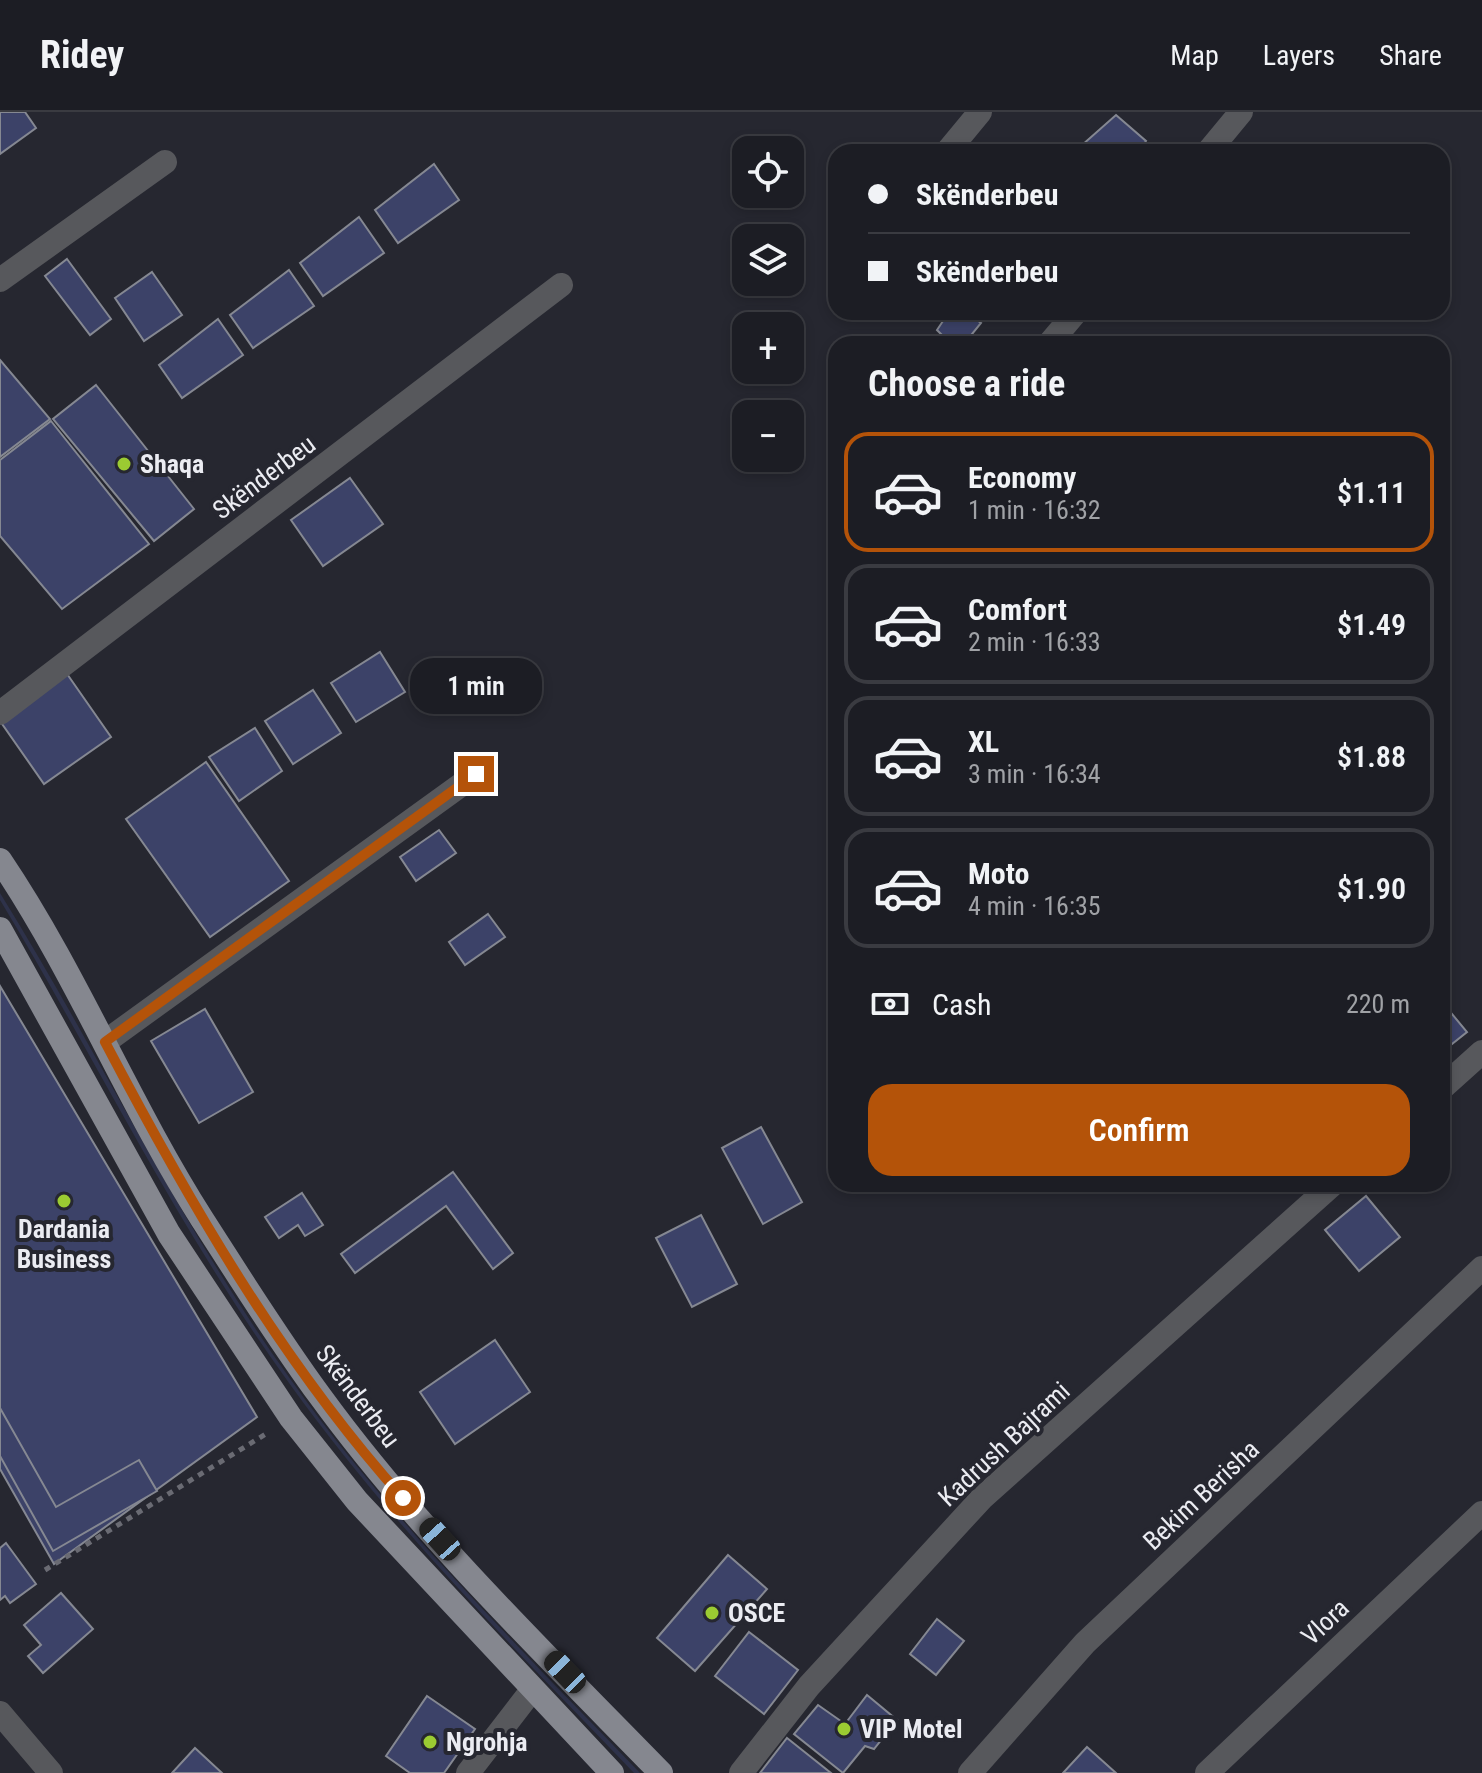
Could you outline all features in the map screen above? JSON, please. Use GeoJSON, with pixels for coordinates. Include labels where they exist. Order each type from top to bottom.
{"type":"FeatureCollection","features":[{"type":"Feature","properties":{"kind":"main road","name":"Skënderbeu"},"geometry":{"type":"LineString","coordinates":[[0,860],[68,972],[200,1215],[320,1397],[385,1477],[477,1581],[661,1773]]}},
{"type":"Feature","properties":{"kind":"main road"},"geometry":{"type":"LineString","coordinates":[[0,929],[169,1234],[291,1418],[357,1501],[612,1773]]}},
{"type":"Feature","properties":{"kind":"street"},"geometry":{"type":"LineString","coordinates":[[954,144],[980,112]]}},
{"type":"Feature","properties":{"kind":"street"},"geometry":{"type":"LineString","coordinates":[[1215,144],[1241,112]]}},
{"type":"Feature","properties":{"kind":"street"},"geometry":{"type":"LineString","coordinates":[[0,280],[165,162]]}},
{"type":"Feature","properties":{"kind":"street","name":"Skënderbeu"},"geometry":{"type":"LineString","coordinates":[[0,713],[561,285]]}},
{"type":"Feature","properties":{"kind":"street"},"geometry":{"type":"LineString","coordinates":[[1056,336],[1069,320]]}},
{"type":"Feature","properties":{"kind":"street"},"geometry":{"type":"LineString","coordinates":[[105,1042],[476,774]]}},
{"type":"Feature","properties":{"kind":"street"},"geometry":{"type":"LineString","coordinates":[[1450,1081],[1482,1052]]}},
{"type":"Feature","properties":{"kind":"street","name":"Kadrush Bajrami"},"geometry":{"type":"LineString","coordinates":[[741,1773],[809,1686],[982,1498],[1324,1192]]}},
{"type":"Feature","properties":{"kind":"street","name":"Bekim Berisha"},"geometry":{"type":"LineString","coordinates":[[970,1773],[1085,1643],[1482,1268]]}},
{"type":"Feature","properties":{"kind":"street","name":"Vlora"},"geometry":{"type":"LineString","coordinates":[[1207,1773],[1482,1513]]}},
{"type":"Feature","properties":{"kind":"street"},"geometry":{"type":"LineString","coordinates":[[468,1773],[532,1690]]}},
{"type":"Feature","properties":{"kind":"street"},"geometry":{"type":"LineString","coordinates":[[0,1713],[51,1773]]}},
{"type":"Feature","properties":{"kind":"path"},"geometry":{"type":"LineString","coordinates":[[45,1570],[273,1429]]}},
{"type":"Feature","properties":{"kind":"shaded area"},"geometry":{"type":"Polygon","coordinates":[[[0,893],[213,1262],[291,1380],[330,1433],[414,1534],[640,1773],[634,1773],[454,1584],[369,1486],[289,1383],[175,1206],[0,900],[0,893]]]}},
{"type":"Feature","properties":{"kind":"building"},"geometry":{"type":"Polygon","coordinates":[[[0,112],[25,112],[36,128],[0,154],[0,112]]]}},
{"type":"Feature","properties":{"kind":"building"},"geometry":{"type":"Polygon","coordinates":[[[1116,115],[1146,141],[1144,144],[1083,144],[1116,115]]]}},
{"type":"Feature","properties":{"kind":"building"},"geometry":{"type":"Polygon","coordinates":[[[434,164],[459,200],[398,243],[375,210],[434,164]]]}},
{"type":"Feature","properties":{"kind":"building"},"geometry":{"type":"Polygon","coordinates":[[[359,217],[384,253],[323,296],[300,263],[359,217]]]}},
{"type":"Feature","properties":{"kind":"building"},"geometry":{"type":"Polygon","coordinates":[[[67,259],[111,319],[90,335],[45,276],[67,259]]]}},
{"type":"Feature","properties":{"kind":"building"},"geometry":{"type":"Polygon","coordinates":[[[289,270],[314,306],[253,348],[230,315],[289,270]]]}},
{"type":"Feature","properties":{"kind":"building"},"geometry":{"type":"Polygon","coordinates":[[[152,272],[182,315],[144,341],[115,298],[152,272]]]}},
{"type":"Feature","properties":{"kind":"building"},"geometry":{"type":"Polygon","coordinates":[[[218,319],[243,355],[182,398],[159,365],[218,319]]]}},
{"type":"Feature","properties":{"kind":"building"},"geometry":{"type":"Polygon","coordinates":[[[944,320],[977,320],[981,323],[970,336],[943,336],[937,330],[944,320]]]}},
{"type":"Feature","properties":{"kind":"building"},"geometry":{"type":"Polygon","coordinates":[[[0,360],[50,419],[0,457],[0,360]]]}},
{"type":"Feature","properties":{"kind":"building","name":"Shaqa"},"geometry":{"type":"Polygon","coordinates":[[[96,385],[194,509],[154,541],[53,419],[96,385]]]}},
{"type":"Feature","properties":{"kind":"building"},"geometry":{"type":"Polygon","coordinates":[[[51,421],[149,544],[62,609],[0,536],[0,460],[51,421]]]}},
{"type":"Feature","properties":{"kind":"building"},"geometry":{"type":"Polygon","coordinates":[[[350,478],[383,524],[323,566],[291,520],[350,478]]]}},
{"type":"Feature","properties":{"kind":"building"},"geometry":{"type":"Polygon","coordinates":[[[380,652],[405,692],[356,722],[331,683],[380,652]]]}},
{"type":"Feature","properties":{"kind":"building"},"geometry":{"type":"Polygon","coordinates":[[[65,671],[111,737],[44,784],[0,721],[65,671]]]}},
{"type":"Feature","properties":{"kind":"building"},"geometry":{"type":"Polygon","coordinates":[[[313,690],[341,733],[293,764],[265,721],[313,690]]]}},
{"type":"Feature","properties":{"kind":"building"},"geometry":{"type":"Polygon","coordinates":[[[255,728],[282,771],[239,801],[209,757],[255,728]]]}},
{"type":"Feature","properties":{"kind":"building"},"geometry":{"type":"Polygon","coordinates":[[[206,762],[289,881],[210,937],[126,819],[206,762]]]}},
{"type":"Feature","properties":{"kind":"building"},"geometry":{"type":"Polygon","coordinates":[[[439,830],[456,853],[416,881],[400,857],[439,830]]]}},
{"type":"Feature","properties":{"kind":"building"},"geometry":{"type":"Polygon","coordinates":[[[488,914],[505,937],[465,965],[449,942],[488,914]]]}},
{"type":"Feature","properties":{"kind":"building","name":"Dardania Business"},"geometry":{"type":"Polygon","coordinates":[[[0,986],[257,1417],[54,1564],[0,1469],[0,986]]]}},
{"type":"Feature","properties":{"kind":"building"},"geometry":{"type":"Polygon","coordinates":[[[205,1009],[253,1092],[199,1123],[151,1041],[205,1009]]]}},
{"type":"Feature","properties":{"kind":"building"},"geometry":{"type":"Polygon","coordinates":[[[1450,1012],[1467,1032],[1450,1046],[1450,1012]]]}},
{"type":"Feature","properties":{"kind":"building"},"geometry":{"type":"Polygon","coordinates":[[[761,1127],[802,1202],[763,1224],[722,1148],[761,1127]]]}},
{"type":"Feature","properties":{"kind":"building"},"geometry":{"type":"Polygon","coordinates":[[[453,1172],[513,1253],[493,1269],[446,1206],[355,1273],[341,1254],[453,1172]]]}},
{"type":"Feature","properties":{"kind":"building"},"geometry":{"type":"Polygon","coordinates":[[[302,1193],[323,1225],[305,1236],[298,1225],[279,1238],[265,1217],[302,1193]]]}},
{"type":"Feature","properties":{"kind":"building"},"geometry":{"type":"Polygon","coordinates":[[[1366,1196],[1400,1237],[1359,1271],[1325,1230],[1366,1196]]]}},
{"type":"Feature","properties":{"kind":"building"},"geometry":{"type":"Polygon","coordinates":[[[701,1215],[737,1284],[692,1307],[656,1238],[701,1215]]]}},
{"type":"Feature","properties":{"kind":"building"},"geometry":{"type":"Polygon","coordinates":[[[495,1340],[530,1392],[455,1444],[420,1392],[495,1340]]]}},
{"type":"Feature","properties":{"kind":"building"},"geometry":{"type":"Polygon","coordinates":[[[0,1408],[56,1507],[139,1460],[157,1491],[53,1551],[0,1456],[0,1408]]]}},
{"type":"Feature","properties":{"kind":"building"},"geometry":{"type":"Polygon","coordinates":[[[6,1543],[36,1584],[10,1603],[5,1596],[0,1600],[0,1548],[6,1543]]]}},
{"type":"Feature","properties":{"kind":"building","name":"OSCE"},"geometry":{"type":"Polygon","coordinates":[[[728,1555],[767,1589],[695,1671],[657,1638],[728,1555]]]}},
{"type":"Feature","properties":{"kind":"building"},"geometry":{"type":"Polygon","coordinates":[[[61,1593],[93,1629],[43,1673],[28,1656],[41,1645],[24,1625],[61,1593]]]}},
{"type":"Feature","properties":{"kind":"building"},"geometry":{"type":"Polygon","coordinates":[[[937,1619],[964,1641],[936,1675],[910,1654],[937,1619]]]}},
{"type":"Feature","properties":{"kind":"building"},"geometry":{"type":"Polygon","coordinates":[[[749,1632],[798,1670],[764,1714],[715,1676],[749,1632]]]}},
{"type":"Feature","properties":{"kind":"building","name":"VIP Motel"},"geometry":{"type":"Polygon","coordinates":[[[867,1695],[897,1720],[874,1749],[865,1746],[843,1773],[794,1734],[818,1705],[845,1724],[867,1695]]]}},
{"type":"Feature","properties":{"kind":"building","name":"Ngrohja"},"geometry":{"type":"Polygon","coordinates":[[[427,1696],[475,1729],[444,1773],[410,1773],[386,1756],[427,1696]]]}},
{"type":"Feature","properties":{"kind":"building"},"geometry":{"type":"Polygon","coordinates":[[[787,1738],[831,1773],[760,1773],[787,1738]]]}},
{"type":"Feature","properties":{"kind":"building"},"geometry":{"type":"Polygon","coordinates":[[[1087,1747],[1116,1773],[1063,1773],[1087,1747]]]}},
{"type":"Feature","properties":{"kind":"building"},"geometry":{"type":"Polygon","coordinates":[[[195,1748],[222,1773],[172,1773],[195,1748]]]}},
{"type":"Feature","properties":{"kind":"place","name":"Shaqa"},"geometry":{"type":"Point","coordinates":[124,464]}},
{"type":"Feature","properties":{"kind":"place","name":"Dardania Business"},"geometry":{"type":"Point","coordinates":[64,1201]}},
{"type":"Feature","properties":{"kind":"place","name":"OSCE"},"geometry":{"type":"Point","coordinates":[712,1613]}},
{"type":"Feature","properties":{"kind":"place","name":"VIP Motel"},"geometry":{"type":"Point","coordinates":[844,1729]}},
{"type":"Feature","properties":{"kind":"place","name":"Ngrohja"},"geometry":{"type":"Point","coordinates":[430,1742]}},
{"type":"Feature","properties":{"kind":"route"},"geometry":{"type":"LineString","coordinates":[[403,1498],[320,1397],[275,1330],[200,1215],[105,1042],[476,774]]}}]}
